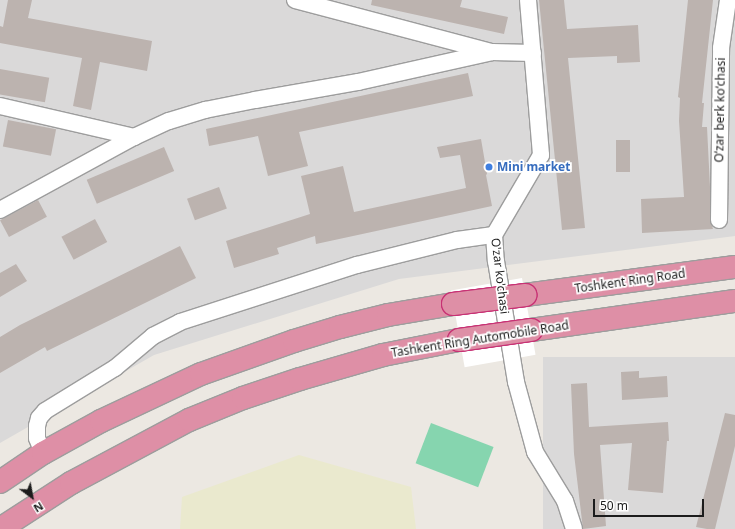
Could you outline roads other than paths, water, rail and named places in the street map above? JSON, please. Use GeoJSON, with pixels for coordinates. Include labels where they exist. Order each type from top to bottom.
{"type":"FeatureCollection","features":[{"type":"Feature","properties":{"kind":"highway","name":"Toshkent Ring Road"},"geometry":{"type":"LineString","coordinates":[[43,453],[108,417],[201,374],[247,356],[374,318],[453,304],[735,267]]}},
{"type":"Feature","properties":{"kind":"highway","name":"Tashkent Ring Automobile Road"},"geometry":{"type":"LineString","coordinates":[[0,528],[71,483],[118,456],[196,417],[243,398],[300,379],[383,355],[459,340],[735,301]]}},
{"type":"Feature","properties":{"kind":"highway"},"geometry":{"type":"LineString","coordinates":[[0,482],[43,453]]}},
{"type":"Feature","properties":{"kind":"street"},"geometry":{"type":"LineString","coordinates":[[295,0],[492,52],[533,53]]}},
{"type":"Feature","properties":{"kind":"street","name":"O'zar ko'chasi"},"geometry":{"type":"LineString","coordinates":[[528,0],[541,155],[494,235],[496,261],[516,382],[535,452],[564,501],[574,529]]}},
{"type":"Feature","properties":{"kind":"street","name":"Oʻzar berk koʻchasi"},"geometry":{"type":"LineString","coordinates":[[719,220],[721,48],[728,0]]}},
{"type":"Feature","properties":{"kind":"street"},"geometry":{"type":"LineString","coordinates":[[0,210],[134,137],[169,122],[205,110],[358,82],[492,52]]}},
{"type":"Feature","properties":{"kind":"street"},"geometry":{"type":"LineString","coordinates":[[0,106],[134,137]]}},
{"type":"Feature","properties":{"kind":"street"},"geometry":{"type":"LineString","coordinates":[[43,453],[37,438],[37,426],[39,418],[45,411],[115,368],[159,332],[188,320],[357,265],[457,240],[494,235]]}},
{"type":"Feature","properties":{"kind":"place","name":"Mini market"},"geometry":{"type":"Point","coordinates":[489,167]}}]}
